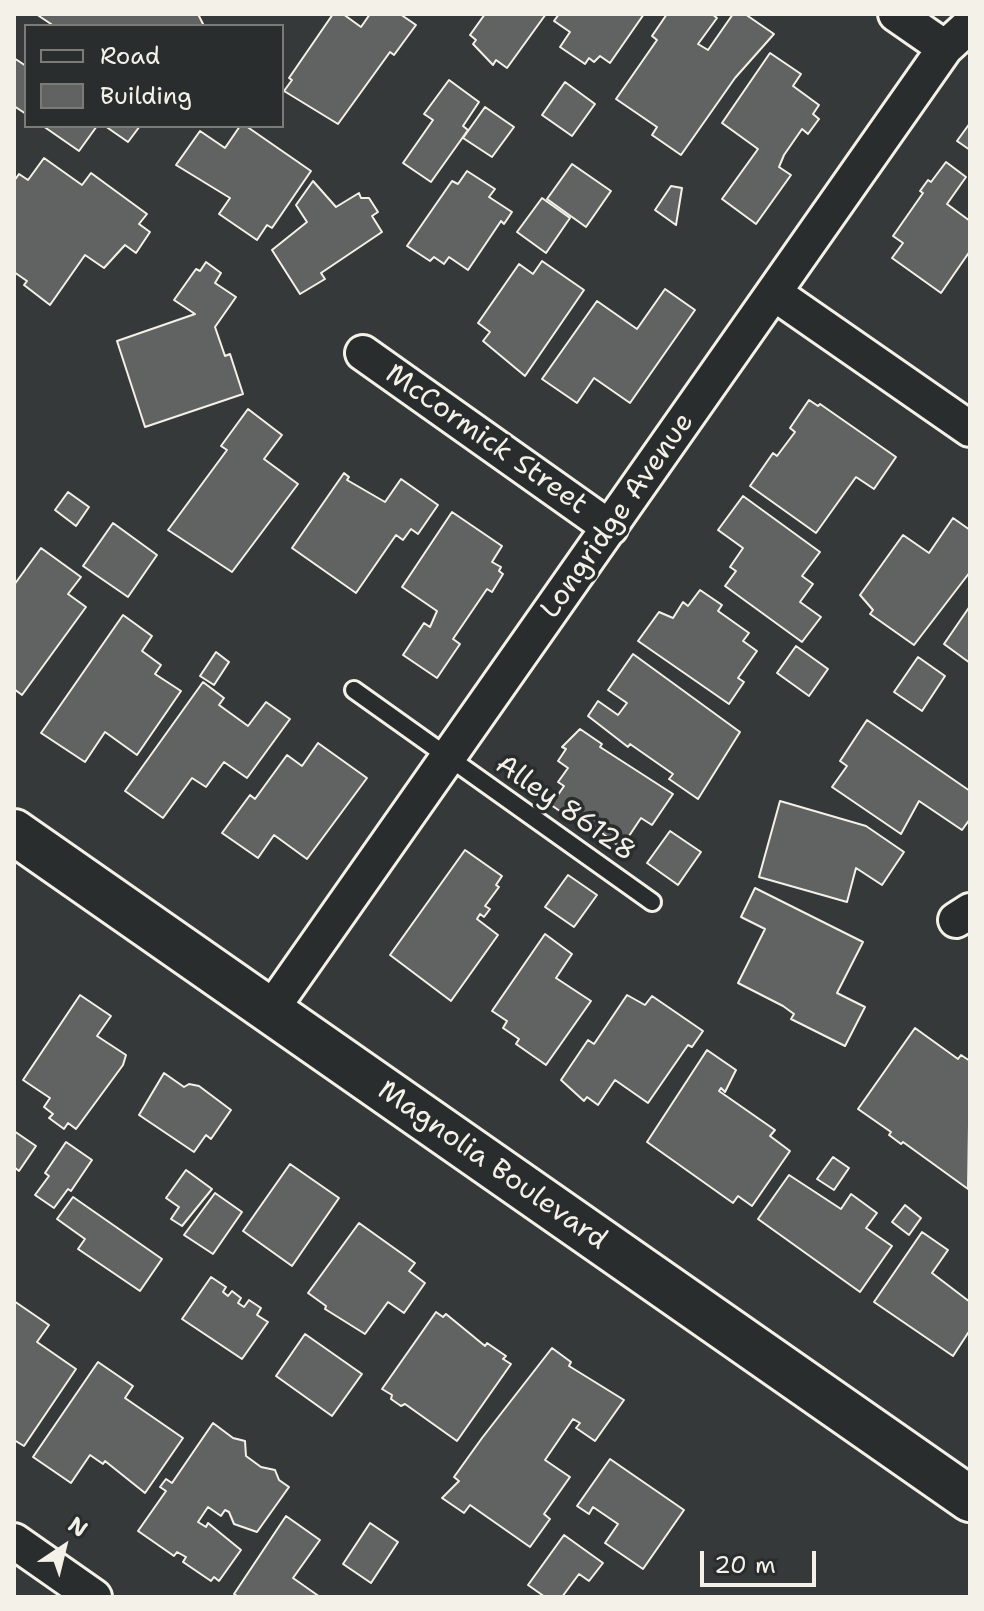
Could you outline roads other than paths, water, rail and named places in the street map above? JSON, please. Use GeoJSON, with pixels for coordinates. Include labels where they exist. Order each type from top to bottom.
{"type":"FeatureCollection","features":[{"type":"Feature","properties":{"kind":"main road","name":"Magnolia Boulevard"},"geometry":{"type":"LineString","coordinates":[[14,832],[970,1499]]}},
{"type":"Feature","properties":{"kind":"street"},"geometry":{"type":"LineString","coordinates":[[896,14],[945,48]]}},
{"type":"Feature","properties":{"kind":"street","name":"Longridge Avenue"},"geometry":{"type":"LineString","coordinates":[[270,1011],[945,48],[970,25]]}},
{"type":"Feature","properties":{"kind":"street"},"geometry":{"type":"LineString","coordinates":[[774,293],[970,429]]}},
{"type":"Feature","properties":{"kind":"street","name":"McCormick Street"},"geometry":{"type":"LineString","coordinates":[[363,353],[610,528]]}},
{"type":"Feature","properties":{"kind":"street"},"geometry":{"type":"LineString","coordinates":[[14,1541],[94,1597]]}},
{"type":"Feature","properties":{"kind":"lane","name":"Alley 86128"},"geometry":{"type":"LineString","coordinates":[[354,690],[652,902]]}}]}
